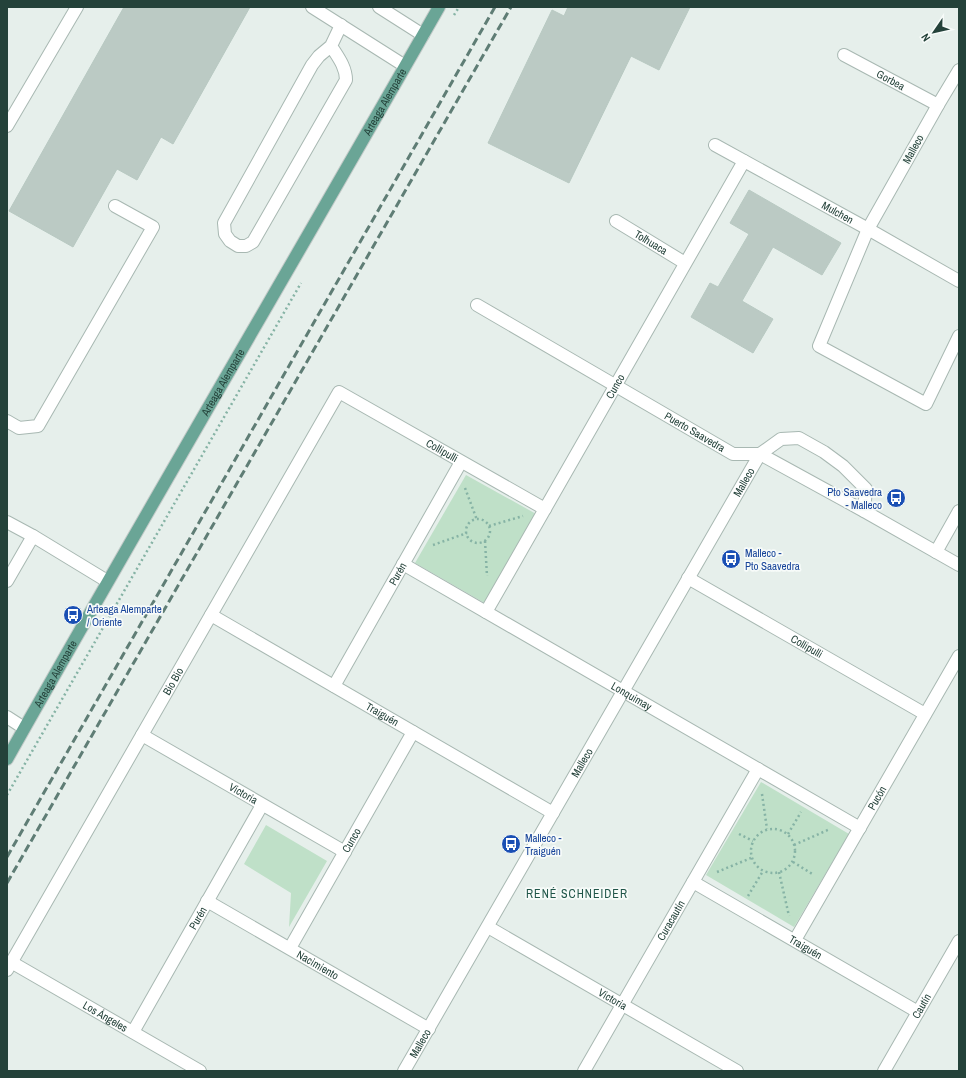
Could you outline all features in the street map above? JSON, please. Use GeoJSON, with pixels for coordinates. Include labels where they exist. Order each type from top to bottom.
{"type":"FeatureCollection","features":[{"type":"Feature","properties":{"kind":"main road","name":"Arteaga Alemparte"},"geometry":{"type":"LineString","coordinates":[[7,759],[107,582],[439,7]]}},
{"type":"Feature","properties":{"kind":"street"},"geometry":{"type":"LineString","coordinates":[[7,126],[77,7]]}},
{"type":"Feature","properties":{"kind":"street"},"geometry":{"type":"LineString","coordinates":[[312,7],[405,66]]}},
{"type":"Feature","properties":{"kind":"street"},"geometry":{"type":"LineString","coordinates":[[379,7],[423,35]]}},
{"type":"Feature","properties":{"kind":"street"},"geometry":{"type":"LineString","coordinates":[[331,46],[343,64],[346,73],[346,80],[253,242],[246,246],[238,246],[230,241],[226,234],[224,223],[312,66],[319,56],[331,46],[341,25]]}},
{"type":"Feature","properties":{"kind":"street","name":"Gorbea"},"geometry":{"type":"LineString","coordinates":[[844,55],[938,105]]}},
{"type":"Feature","properties":{"kind":"street","name":"Malleco"},"geometry":{"type":"LineString","coordinates":[[959,70],[868,229],[820,346],[926,404],[959,336]]}},
{"type":"Feature","properties":{"kind":"street","name":"Mulchen"},"geometry":{"type":"LineString","coordinates":[[716,145],[959,281]]}},
{"type":"Feature","properties":{"kind":"street","name":"Cunco"},"geometry":{"type":"LineString","coordinates":[[486,612],[744,161]]}},
{"type":"Feature","properties":{"kind":"street"},"geometry":{"type":"LineString","coordinates":[[7,421],[19,428],[38,426],[153,227],[115,206]]}},
{"type":"Feature","properties":{"kind":"street","name":"Tolhuaca"},"geometry":{"type":"LineString","coordinates":[[616,221],[686,263]]}},
{"type":"Feature","properties":{"kind":"street","name":"Puerto Saavedra"},"geometry":{"type":"LineString","coordinates":[[477,306],[733,454],[760,454],[959,565]]}},
{"type":"Feature","properties":{"kind":"street","name":"Collipulli"},"geometry":{"type":"LineString","coordinates":[[338,392],[459,465],[545,509]]}},
{"type":"Feature","properties":{"kind":"street","name":"Bio Bio"},"geometry":{"type":"LineString","coordinates":[[9,966],[338,392]]}},
{"type":"Feature","properties":{"kind":"street"},"geometry":{"type":"LineString","coordinates":[[760,454],[781,439],[799,438],[824,452],[843,466],[866,489],[864,511]]}},
{"type":"Feature","properties":{"kind":"street","name":"Malleco"},"geometry":{"type":"LineString","coordinates":[[404,1071],[760,454]]}},
{"type":"Feature","properties":{"kind":"street","name":"Purén"},"geometry":{"type":"LineString","coordinates":[[334,686],[459,465]]}},
{"type":"Feature","properties":{"kind":"street"},"geometry":{"type":"LineString","coordinates":[[936,552],[959,512]]}},
{"type":"Feature","properties":{"kind":"street"},"geometry":{"type":"LineString","coordinates":[[7,522],[107,582]]}},
{"type":"Feature","properties":{"kind":"street"},"geometry":{"type":"LineString","coordinates":[[7,581],[32,536]]}},
{"type":"Feature","properties":{"kind":"street","name":"Lonquimay"},"geometry":{"type":"LineString","coordinates":[[403,564],[860,828]]}},
{"type":"Feature","properties":{"kind":"street","name":"Collipulli"},"geometry":{"type":"LineString","coordinates":[[688,578],[925,714]]}},
{"type":"Feature","properties":{"kind":"street","name":"Traiguén"},"geometry":{"type":"LineString","coordinates":[[211,615],[553,813]]}},
{"type":"Feature","properties":{"kind":"street","name":"Pucón"},"geometry":{"type":"LineString","coordinates":[[795,940],[959,656]]}},
{"type":"Feature","properties":{"kind":"street"},"geometry":{"type":"LineString","coordinates":[[7,717],[24,728]]}},
{"type":"Feature","properties":{"kind":"street","name":"Cunco"},"geometry":{"type":"LineString","coordinates":[[290,948],[413,732]]}},
{"type":"Feature","properties":{"kind":"street","name":"Victoria"},"geometry":{"type":"LineString","coordinates":[[142,736],[345,852]]}},
{"type":"Feature","properties":{"kind":"street","name":"Curacautín"},"geometry":{"type":"LineString","coordinates":[[584,1071],[758,769]]}},
{"type":"Feature","properties":{"kind":"street","name":"Purén"},"geometry":{"type":"LineString","coordinates":[[133,1032],[262,805]]}},
{"type":"Feature","properties":{"kind":"street","name":"Traiguén"},"geometry":{"type":"LineString","coordinates":[[693,882],[918,1012]]}},
{"type":"Feature","properties":{"kind":"street","name":"Nacimiento"},"geometry":{"type":"LineString","coordinates":[[207,901],[429,1029]]}},
{"type":"Feature","properties":{"kind":"street","name":"Victoria"},"geometry":{"type":"LineString","coordinates":[[488,927],[738,1071]]}},
{"type":"Feature","properties":{"kind":"street","name":"Cautín"},"geometry":{"type":"LineString","coordinates":[[884,1071],[959,941]]}},
{"type":"Feature","properties":{"kind":"street","name":"Los Ángeles"},"geometry":{"type":"LineString","coordinates":[[9,966],[133,1032],[200,1071]]}},
{"type":"Feature","properties":{"kind":"path"},"geometry":{"type":"LineString","coordinates":[[451,21],[459,7]]}},
{"type":"Feature","properties":{"kind":"path"},"geometry":{"type":"LineString","coordinates":[[7,795],[304,277]]}},
{"type":"Feature","properties":{"kind":"path"},"geometry":{"type":"LineString","coordinates":[[459,465],[477,520]]}},
{"type":"Feature","properties":{"kind":"path"},"geometry":{"type":"LineString","coordinates":[[489,526],[545,509]]}},
{"type":"Feature","properties":{"kind":"path"},"geometry":{"type":"LineString","coordinates":[[477,520],[484,521],[489,526],[490,534],[482,543],[474,542],[468,537],[467,529],[470,523],[477,520]]}},
{"type":"Feature","properties":{"kind":"path"},"geometry":{"type":"LineString","coordinates":[[409,553],[467,533]]}},
{"type":"Feature","properties":{"kind":"path"},"geometry":{"type":"LineString","coordinates":[[758,769],[767,829]]}},
{"type":"Feature","properties":{"kind":"path"},"geometry":{"type":"LineString","coordinates":[[788,834],[809,798]]}},
{"type":"Feature","properties":{"kind":"path"},"geometry":{"type":"LineString","coordinates":[[794,845],[849,821]]}},
{"type":"Feature","properties":{"kind":"path"},"geometry":{"type":"LineString","coordinates":[[774,828],[788,834],[794,845],[795,854],[792,862],[788,868],[779,872],[767,873],[754,864],[751,858],[751,843],[760,832],[767,829],[774,828]]}},
{"type":"Feature","properties":{"kind":"path"},"geometry":{"type":"LineString","coordinates":[[693,882],[751,858]]}},
{"type":"Feature","properties":{"kind":"path"},"geometry":{"type":"LineString","coordinates":[[792,862],[828,883]]}},
{"type":"Feature","properties":{"kind":"path"},"geometry":{"type":"LineString","coordinates":[[741,909],[763,871]]}},
{"type":"Feature","properties":{"kind":"path"},"geometry":{"type":"LineString","coordinates":[[779,872],[795,940]]}},
{"type":"Feature","properties":{"kind":"green space"},"geometry":{"type":"Polygon","coordinates":[[[466,475],[538,515],[488,605],[415,563],[466,475]]]}},
{"type":"Feature","properties":{"kind":"green space"},"geometry":{"type":"Polygon","coordinates":[[[761,782],[849,834],[794,927],[706,875],[761,782]]]}},
{"type":"Feature","properties":{"kind":"green space"},"geometry":{"type":"Polygon","coordinates":[[[266,825],[327,861],[289,927],[291,893],[244,864],[266,825]]]}},
{"type":"Feature","properties":{"kind":"building"},"geometry":{"type":"Polygon","coordinates":[[[124,7],[250,7],[173,144],[161,137],[137,180],[117,169],[73,247],[9,211],[124,7]]]}},
{"type":"Feature","properties":{"kind":"building"},"geometry":{"type":"Polygon","coordinates":[[[568,7],[690,7],[659,70],[631,56],[569,183],[488,143],[552,10],[564,16],[568,7]]]}},
{"type":"Feature","properties":{"kind":"building"},"geometry":{"type":"Polygon","coordinates":[[[749,190],[841,243],[822,275],[773,247],[742,301],[773,319],[753,353],[691,317],[710,283],[718,287],[749,234],[730,223],[749,190]]]}},
{"type":"Feature","properties":{"kind":"railway"},"geometry":{"type":"LineString","coordinates":[[7,857],[495,7]]}},
{"type":"Feature","properties":{"kind":"railway"},"geometry":{"type":"LineString","coordinates":[[7,883],[511,7]]}},
{"type":"Feature","properties":{"kind":"place","name":"Pto Saavedra - Malleco"},"geometry":{"type":"Point","coordinates":[896,498]}},
{"type":"Feature","properties":{"kind":"place","name":"Malleco - Pto Saavedra"},"geometry":{"type":"Point","coordinates":[731,559]}},
{"type":"Feature","properties":{"kind":"place","name":"Arteaga Alemparte / Oriente"},"geometry":{"type":"Point","coordinates":[73,615]}},
{"type":"Feature","properties":{"kind":"place","name":"Malleco - Traiguén"},"geometry":{"type":"Point","coordinates":[511,844]}},
{"type":"Feature","properties":{"kind":"district","name":"RENÉ SCHNEIDER"},"geometry":{"type":"Point","coordinates":[577,894]}}]}
